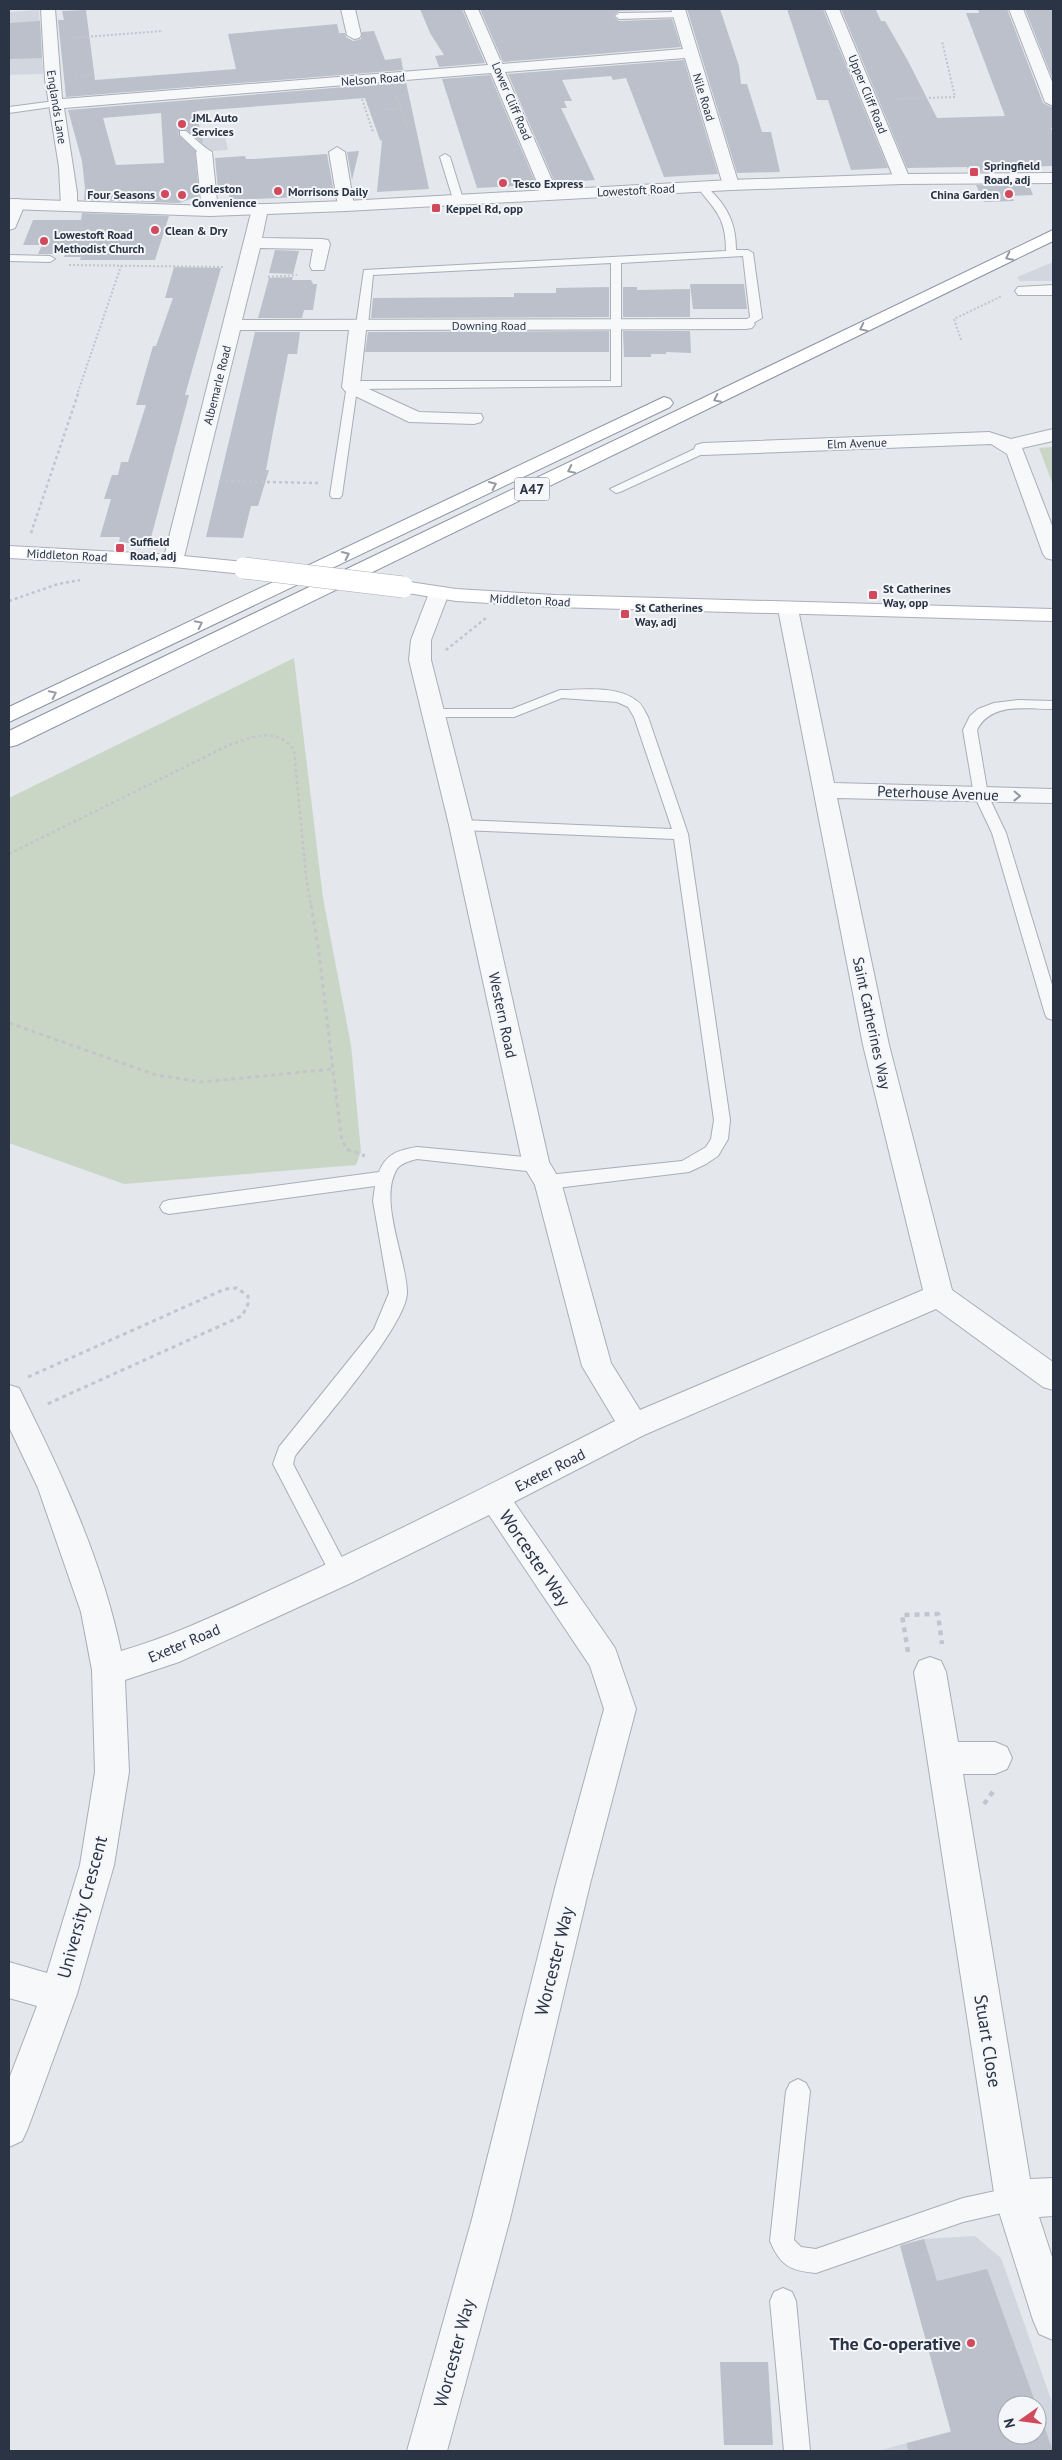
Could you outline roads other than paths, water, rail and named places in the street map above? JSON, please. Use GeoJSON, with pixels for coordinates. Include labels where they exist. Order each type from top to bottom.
{"type":"FeatureCollection","features":[{"type":"Feature","properties":{"kind":"main road","name":"A47"},"geometry":{"type":"LineString","coordinates":[[9,716],[1053,218]]}},
{"type":"Feature","properties":{"kind":"main road","name":"A47"},"geometry":{"type":"LineString","coordinates":[[9,740],[1053,235]]}},
{"type":"Feature","properties":{"kind":"main road","name":"Middleton Road"},"geometry":{"type":"LineString","coordinates":[[17,552],[173,561],[404,587],[439,593],[555,601],[1053,615]]}},
{"type":"Feature","properties":{"kind":"street","name":"Englands Lane"},"geometry":{"type":"LineString","coordinates":[[48,9],[55,104],[67,163],[69,206]]}},
{"type":"Feature","properties":{"kind":"street"},"geometry":{"type":"LineString","coordinates":[[348,9],[354,35]]}},
{"type":"Feature","properties":{"kind":"street","name":"Lower Cliff Road"},"geometry":{"type":"LineString","coordinates":[[472,9],[547,187],[546,195]]}},
{"type":"Feature","properties":{"kind":"street","name":"Upper Cliff Road"},"geometry":{"type":"LineString","coordinates":[[832,9],[902,179]]}},
{"type":"Feature","properties":{"kind":"street"},"geometry":{"type":"LineString","coordinates":[[1016,9],[1053,102]]}},
{"type":"Feature","properties":{"kind":"street","name":"Nile Road"},"geometry":{"type":"LineString","coordinates":[[678,12],[731,185]]}},
{"type":"Feature","properties":{"kind":"street","name":"Nelson Road"},"geometry":{"type":"LineString","coordinates":[[55,104],[499,70],[690,53]]}},
{"type":"Feature","properties":{"kind":"street"},"geometry":{"type":"LineString","coordinates":[[204,152],[210,211]]}},
{"type":"Feature","properties":{"kind":"street"},"geometry":{"type":"LineString","coordinates":[[337,152],[346,206]]}},
{"type":"Feature","properties":{"kind":"street","name":"Lowestoft Road"},"geometry":{"type":"LineString","coordinates":[[13,204],[210,211],[346,206],[702,186],[902,179],[994,180],[1053,178]]}},
{"type":"Feature","properties":{"kind":"street"},"geometry":{"type":"LineString","coordinates":[[9,225],[13,204]]}},
{"type":"Feature","properties":{"kind":"street","name":"Albemarle Road"},"geometry":{"type":"LineString","coordinates":[[173,561],[260,209]]}},
{"type":"Feature","properties":{"kind":"street"},"geometry":{"type":"LineString","coordinates":[[253,243],[322,244],[318,266]]}},
{"type":"Feature","properties":{"kind":"street"},"geometry":{"type":"LineString","coordinates":[[1024,291],[1053,290]]}},
{"type":"Feature","properties":{"kind":"street","name":"Downing Road"},"geometry":{"type":"LineString","coordinates":[[232,325],[746,324]]}},
{"type":"Feature","properties":{"kind":"street"},"geometry":{"type":"LineString","coordinates":[[360,325],[351,387],[416,418],[474,418]]}},
{"type":"Feature","properties":{"kind":"street","name":"Elm Avenue"},"geometry":{"type":"LineString","coordinates":[[703,449],[989,438],[1010,444],[1053,435]]}},
{"type":"Feature","properties":{"kind":"street"},"geometry":{"type":"LineString","coordinates":[[1010,444],[1016,453],[1053,554]]}},
{"type":"Feature","properties":{"kind":"street","name":"Western Road"},"geometry":{"type":"LineString","coordinates":[[439,593],[421,640],[420,660],[461,825],[542,1173],[597,1366],[634,1426]]}},
{"type":"Feature","properties":{"kind":"street","name":"Saint Catherines Way"},"geometry":{"type":"LineString","coordinates":[[788,609],[876,1045],[939,1296]]}},
{"type":"Feature","properties":{"kind":"street","name":"Peterhouse Avenue"},"geometry":{"type":"LineString","coordinates":[[824,790],[1053,796]]}},
{"type":"Feature","properties":{"kind":"street"},"geometry":{"type":"LineString","coordinates":[[939,1296],[1053,1378]]}},
{"type":"Feature","properties":{"kind":"street","name":"Exeter Road"},"geometry":{"type":"LineString","coordinates":[[108,1670],[168,1652],[340,1573],[494,1498],[634,1426],[939,1296]]}},
{"type":"Feature","properties":{"kind":"street","name":"University Crescent"},"geometry":{"type":"LineString","coordinates":[[9,2128],[59,1994],[97,1865],[110,1782],[108,1670],[97,1612],[15,1389]]}},
{"type":"Feature","properties":{"kind":"street","name":"Worcester Way"},"geometry":{"type":"LineString","coordinates":[[427,2451],[491,2219],[573,1884],[620,1709],[604,1659],[494,1498]]}},
{"type":"Feature","properties":{"kind":"street","name":"Stuart Close"},"geometry":{"type":"LineString","coordinates":[[927,1658],[1014,2199],[1053,2320]]}},
{"type":"Feature","properties":{"kind":"street"},"geometry":{"type":"LineString","coordinates":[[944,1758],[997,1758]]}},
{"type":"Feature","properties":{"kind":"street"},"geometry":{"type":"LineString","coordinates":[[9,1980],[59,1994]]}},
{"type":"Feature","properties":{"kind":"street"},"geometry":{"type":"LineString","coordinates":[[1014,2199],[1053,2197]]}},
{"type":"Feature","properties":{"kind":"lane"},"geometry":{"type":"LineString","coordinates":[[619,16],[678,12]]}},
{"type":"Feature","properties":{"kind":"lane"},"geometry":{"type":"LineString","coordinates":[[9,110],[55,104]]}},
{"type":"Feature","properties":{"kind":"lane"},"geometry":{"type":"LineString","coordinates":[[183,133],[204,152]]}},
{"type":"Feature","properties":{"kind":"lane"},"geometry":{"type":"LineString","coordinates":[[445,157],[458,199]]}},
{"type":"Feature","properties":{"kind":"lane"},"geometry":{"type":"LineString","coordinates":[[702,186],[728,218],[732,236],[732,254]]}},
{"type":"Feature","properties":{"kind":"lane"},"geometry":{"type":"LineString","coordinates":[[360,325],[368,272],[748,253],[756,318],[746,324]]}},
{"type":"Feature","properties":{"kind":"lane"},"geometry":{"type":"LineString","coordinates":[[9,258],[50,259]]}},
{"type":"Feature","properties":{"kind":"lane"},"geometry":{"type":"LineString","coordinates":[[337,489],[351,387],[362,384],[617,384],[616,260]]}},
{"type":"Feature","properties":{"kind":"lane"},"geometry":{"type":"LineString","coordinates":[[616,489],[703,449]]}},
{"type":"Feature","properties":{"kind":"lane"},"geometry":{"type":"LineString","coordinates":[[169,1207],[388,1171],[405,1155],[417,1153],[542,1173],[683,1167],[702,1160],[716,1149],[722,1135],[722,1120],[681,834],[641,716],[633,704],[621,698],[605,695],[560,694],[514,713],[434,713]]}},
{"type":"Feature","properties":{"kind":"lane"},"geometry":{"type":"LineString","coordinates":[[1053,705],[1010,704],[992,708],[980,714],[972,722],[970,730],[981,795],[999,833],[1053,1014]]}},
{"type":"Feature","properties":{"kind":"lane"},"geometry":{"type":"LineString","coordinates":[[461,825],[681,834]]}},
{"type":"Feature","properties":{"kind":"lane"},"geometry":{"type":"LineString","coordinates":[[340,1573],[283,1464],[286,1453],[380,1334],[393,1309],[398,1293],[382,1201],[388,1171]]}},
{"type":"Feature","properties":{"kind":"lane"},"geometry":{"type":"LineString","coordinates":[[798,2091],[782,2241],[785,2250],[798,2260],[816,2261],[963,2210],[1014,2199]]}},
{"type":"Feature","properties":{"kind":"lane"},"geometry":{"type":"LineString","coordinates":[[782,2301],[797,2451]]}},
{"type":"Feature","properties":{"kind":"place","name":"JML Auto Services"},"geometry":{"type":"Point","coordinates":[182,124]}},
{"type":"Feature","properties":{"kind":"place","name":"Springfield Road, adj"},"geometry":{"type":"Point","coordinates":[974,172]}},
{"type":"Feature","properties":{"kind":"place","name":"Tesco Express"},"geometry":{"type":"Point","coordinates":[503,183]}},
{"type":"Feature","properties":{"kind":"place","name":"Morrisons Daily"},"geometry":{"type":"Point","coordinates":[278,191]}},
{"type":"Feature","properties":{"kind":"place","name":"Four Seasons"},"geometry":{"type":"Point","coordinates":[165,194]}},
{"type":"Feature","properties":{"kind":"place","name":"China Garden"},"geometry":{"type":"Point","coordinates":[1009,194]}},
{"type":"Feature","properties":{"kind":"place","name":"Gorleston Convenience"},"geometry":{"type":"Point","coordinates":[182,195]}},
{"type":"Feature","properties":{"kind":"place","name":"Keppel Rd, opp"},"geometry":{"type":"Point","coordinates":[436,208]}},
{"type":"Feature","properties":{"kind":"place","name":"Clean & Dry"},"geometry":{"type":"Point","coordinates":[155,230]}},
{"type":"Feature","properties":{"kind":"place","name":"Lowestoft Road Methodist Church"},"geometry":{"type":"Point","coordinates":[44,241]}},
{"type":"Feature","properties":{"kind":"place","name":"Suffield Road, adj"},"geometry":{"type":"Point","coordinates":[120,548]}},
{"type":"Feature","properties":{"kind":"place","name":"St Catherines Way, opp"},"geometry":{"type":"Point","coordinates":[873,595]}},
{"type":"Feature","properties":{"kind":"place","name":"St Catherines Way, adj"},"geometry":{"type":"Point","coordinates":[625,614]}},
{"type":"Feature","properties":{"kind":"place","name":"The Co-operative"},"geometry":{"type":"Point","coordinates":[971,2343]}}]}
